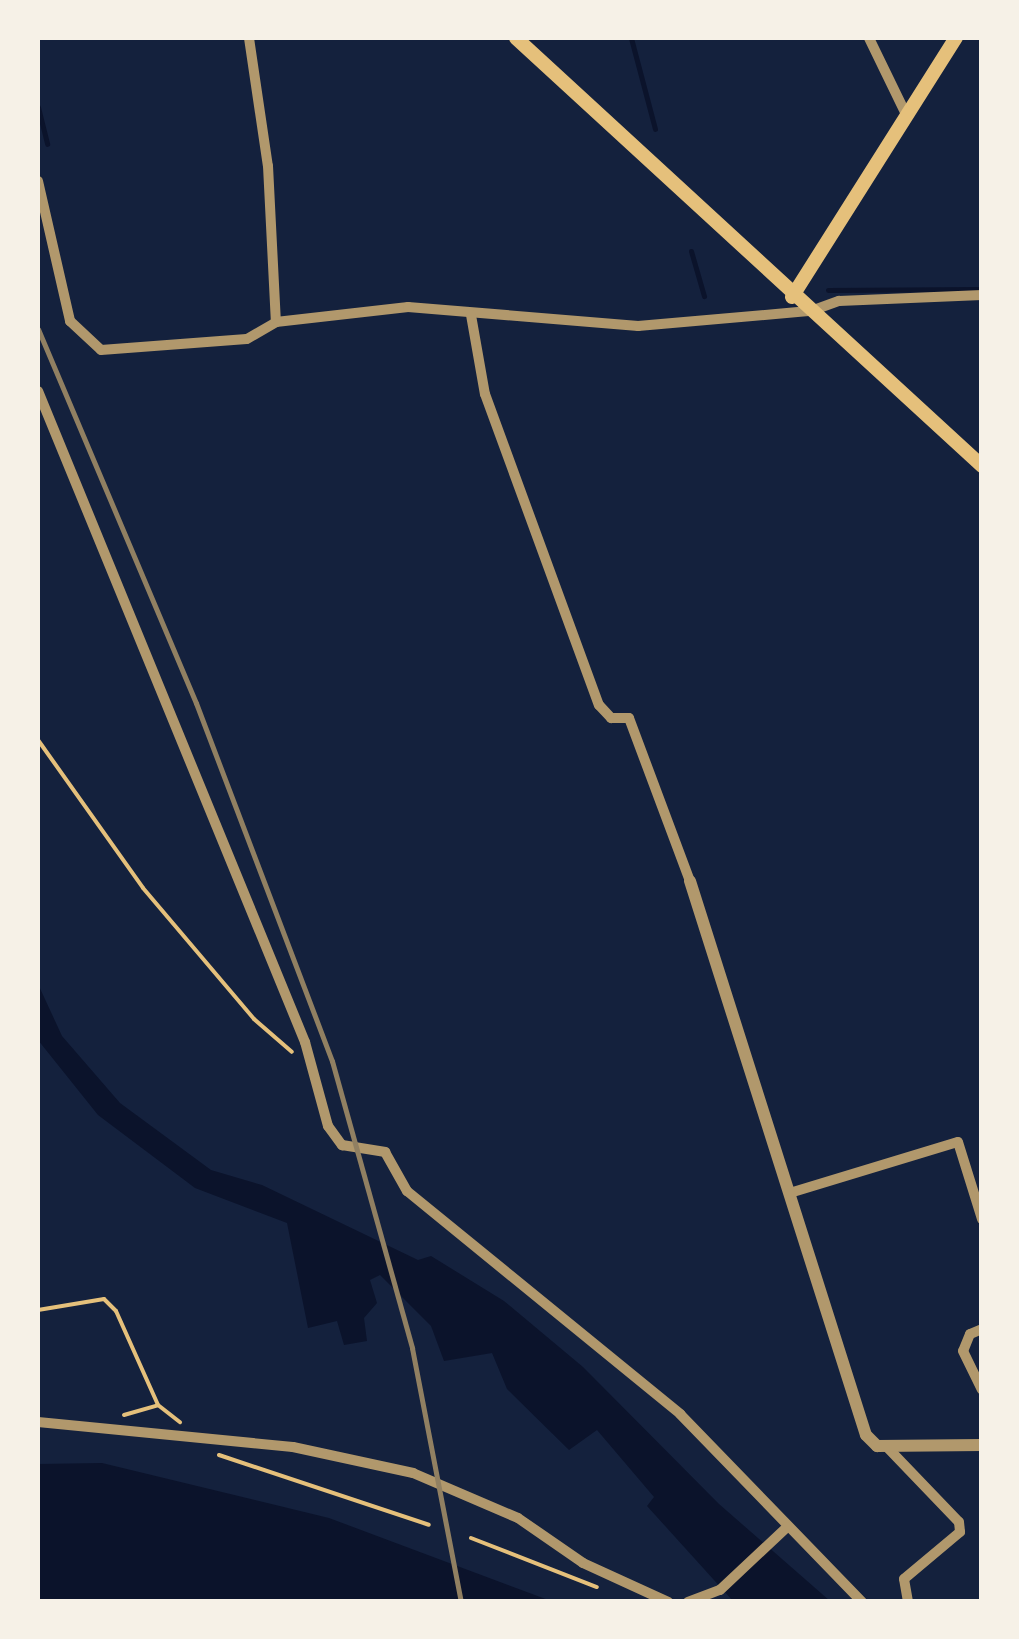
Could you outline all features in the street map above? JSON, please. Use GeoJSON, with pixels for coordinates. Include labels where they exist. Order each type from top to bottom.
{"type":"FeatureCollection","features":[{"type":"Feature","properties":{"kind":"main road"},"geometry":{"type":"LineString","coordinates":[[516,38],[792,297],[982,466]]}},
{"type":"Feature","properties":{"kind":"main road"},"geometry":{"type":"LineString","coordinates":[[792,297],[905,112],[956,38]]}},
{"type":"Feature","properties":{"kind":"street"},"geometry":{"type":"LineString","coordinates":[[249,38],[268,166],[276,322]]}},
{"type":"Feature","properties":{"kind":"street"},"geometry":{"type":"LineString","coordinates":[[870,38],[905,112]]}},
{"type":"Feature","properties":{"kind":"street"},"geometry":{"type":"LineString","coordinates":[[38,180],[70,321],[101,350],[247,339],[276,322],[408,308],[638,326],[810,312],[840,301],[982,296]]}},
{"type":"Feature","properties":{"kind":"street"},"geometry":{"type":"LineString","coordinates":[[472,315],[485,394],[599,704],[611,718],[629,718],[690,880],[793,1192],[866,1435],[886,1446],[959,1522],[960,1532],[904,1580],[908,1602]]}},
{"type":"Feature","properties":{"kind":"street"},"geometry":{"type":"LineString","coordinates":[[38,391],[298,1023],[328,1126],[342,1144],[385,1152],[407,1191],[680,1414],[862,1602]]}},
{"type":"Feature","properties":{"kind":"street"},"geometry":{"type":"LineString","coordinates":[[793,1192],[958,1142],[982,1219]]}},
{"type":"Feature","properties":{"kind":"street"},"geometry":{"type":"LineString","coordinates":[[982,1329],[970,1334],[964,1351],[982,1390]]}},
{"type":"Feature","properties":{"kind":"street"},"geometry":{"type":"LineString","coordinates":[[38,1422],[293,1447],[413,1472],[518,1518],[583,1563],[668,1602]]}},
{"type":"Feature","properties":{"kind":"street"},"geometry":{"type":"LineString","coordinates":[[886,1446],[982,1445]]}},
{"type":"Feature","properties":{"kind":"street"},"geometry":{"type":"LineString","coordinates":[[688,1602],[720,1590],[786,1527]]}},
{"type":"Feature","properties":{"kind":"path"},"geometry":{"type":"LineString","coordinates":[[38,740],[156,902],[254,1020],[308,1064]]}},
{"type":"Feature","properties":{"kind":"path"},"geometry":{"type":"LineString","coordinates":[[38,1310],[104,1299],[116,1311],[158,1405],[203,1439]]}},
{"type":"Feature","properties":{"kind":"path"},"geometry":{"type":"LineString","coordinates":[[209,1452],[429,1526]]}},
{"type":"Feature","properties":{"kind":"path"},"geometry":{"type":"LineString","coordinates":[[471,1538],[599,1587]]}},
{"type":"Feature","properties":{"kind":"water"},"geometry":{"type":"Polygon","coordinates":[[[38,984],[62,1036],[120,1103],[211,1170],[262,1185],[418,1260],[431,1256],[504,1301],[583,1367],[719,1504],[830,1601],[733,1601],[647,1506],[654,1497],[597,1430],[569,1450],[507,1389],[492,1353],[444,1361],[431,1326],[380,1275],[370,1280],[377,1303],[364,1318],[367,1341],[344,1345],[337,1321],[308,1328],[287,1223],[195,1188],[98,1115],[38,1040],[38,984]]]}},
{"type":"Feature","properties":{"kind":"water"},"geometry":{"type":"Polygon","coordinates":[[[102,1463],[329,1518],[551,1601],[38,1601],[38,1464],[102,1463]]]}},
{"type":"Feature","properties":{"kind":"waterway"},"geometry":{"type":"LineString","coordinates":[[631,38],[655,129]]}},
{"type":"Feature","properties":{"kind":"waterway"},"geometry":{"type":"LineString","coordinates":[[38,107],[47,144]]}},
{"type":"Feature","properties":{"kind":"waterway"},"geometry":{"type":"LineString","coordinates":[[691,251],[704,296]]}},
{"type":"Feature","properties":{"kind":"waterway"},"geometry":{"type":"LineString","coordinates":[[828,290],[982,289]]}},
{"type":"Feature","properties":{"kind":"railway"},"geometry":{"type":"LineString","coordinates":[[38,329],[196,703],[332,1061],[412,1348],[461,1602]]}}]}
